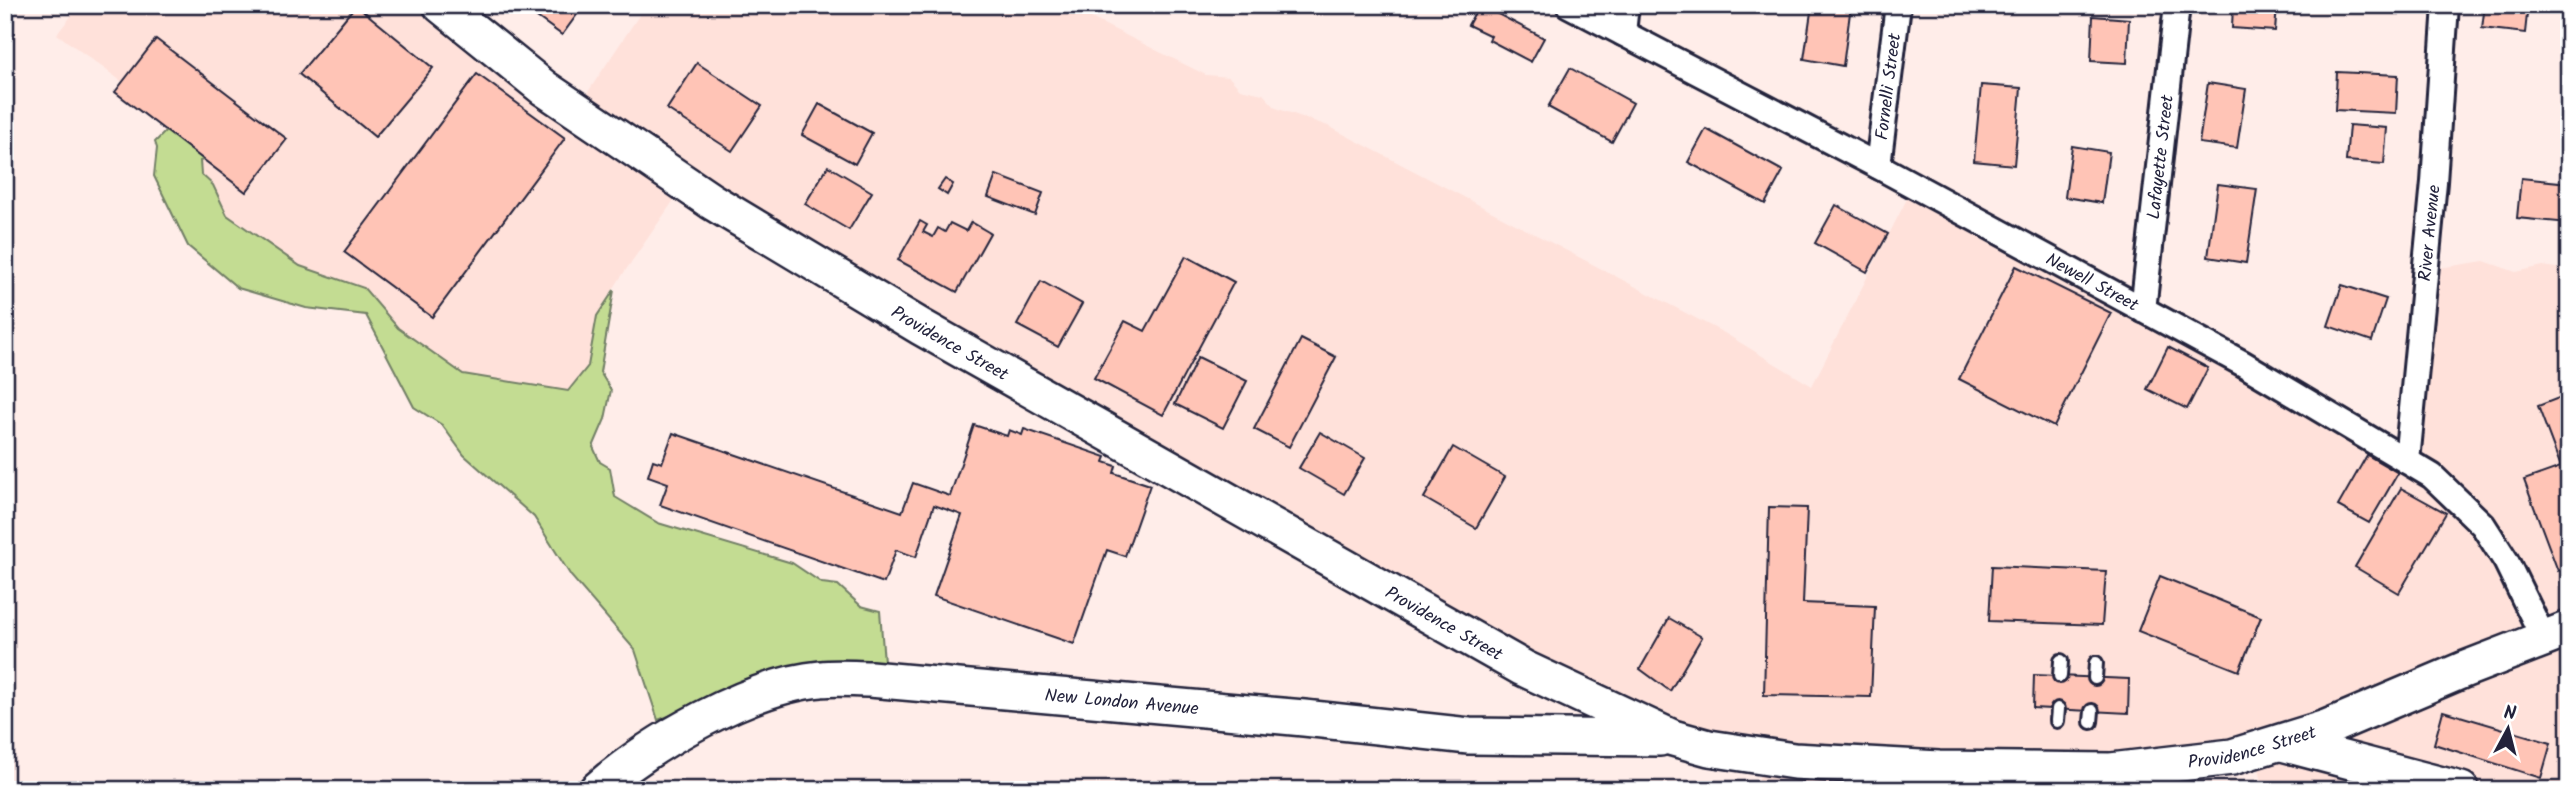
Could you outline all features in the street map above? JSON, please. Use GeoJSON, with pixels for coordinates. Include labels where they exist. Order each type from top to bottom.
{"type":"FeatureCollection","features":[{"type":"Feature","properties":{"kind":"main road","name":"Providence Street"},"geometry":{"type":"LineString","coordinates":[[441,5],[544,88],[634,150],[711,201],[898,313],[1523,668],[1673,738],[1709,748],[1794,761],[1939,769],[2111,771],[2232,757],[2326,728],[2557,634]]}},
{"type":"Feature","properties":{"kind":"main road","name":"New London Avenue"},"geometry":{"type":"LineString","coordinates":[[597,790],[660,743],[715,714],[777,687],[821,679],[870,679],[1304,718],[1469,736],[1673,738]]}},
{"type":"Feature","properties":{"kind":"main road"},"geometry":{"type":"LineString","coordinates":[[2282,743],[2457,789]]}},
{"type":"Feature","properties":{"kind":"street","name":"Newell Street"},"geometry":{"type":"LineString","coordinates":[[1569,5],[1878,166],[2143,310],[2322,409],[2432,476],[2483,525],[2557,634]]}},
{"type":"Feature","properties":{"kind":"street"},"geometry":{"type":"LineString","coordinates":[[1622,33],[1626,5]]}},
{"type":"Feature","properties":{"kind":"street","name":"Fornelli Street"},"geometry":{"type":"LineString","coordinates":[[1878,166],[1898,5]]}},
{"type":"Feature","properties":{"kind":"street","name":"Lafayette Street"},"geometry":{"type":"LineString","coordinates":[[2143,310],[2177,5]]}},
{"type":"Feature","properties":{"kind":"street","name":"River Avenue"},"geometry":{"type":"LineString","coordinates":[[2407,461],[2434,182],[2446,5]]}},
{"type":"Feature","properties":{"kind":"lane"},"geometry":{"type":"LineString","coordinates":[[2060,676],[2061,661]]}},
{"type":"Feature","properties":{"kind":"lane"},"geometry":{"type":"LineString","coordinates":[[2095,678],[2096,663]]}},
{"type":"Feature","properties":{"kind":"shaded area"},"geometry":{"type":"Polygon","coordinates":[[[80,5],[443,5],[582,101],[646,5],[1065,5],[1206,75],[1229,77],[1240,89],[1263,94],[1276,108],[1328,126],[1726,334],[1812,386],[1913,187],[2407,452],[2433,269],[2484,261],[2516,272],[2543,266],[2569,270],[2569,790],[2263,790],[2257,756],[2172,765],[2171,790],[1758,790],[1761,750],[1712,744],[1516,663],[685,184],[597,316],[588,366],[568,391],[463,374],[398,328],[364,288],[300,266],[227,215],[213,185],[201,174],[200,161],[222,155],[57,34],[80,5]]]}},
{"type":"Feature","properties":{"kind":"green space"},"geometry":{"type":"Polygon","coordinates":[[[168,129],[223,155],[200,161],[201,174],[213,185],[227,215],[300,266],[364,288],[398,328],[463,374],[568,391],[588,366],[597,316],[614,290],[600,372],[611,390],[605,419],[593,447],[600,462],[610,468],[615,497],[658,523],[792,563],[822,583],[838,585],[861,606],[880,611],[885,675],[709,701],[658,720],[635,650],[571,576],[534,517],[464,455],[442,425],[414,407],[366,315],[306,308],[238,288],[188,246],[154,176],[157,148],[155,142],[168,129]]]}},
{"type":"Feature","properties":{"kind":"building"},"geometry":{"type":"Polygon","coordinates":[[[356,5],[433,68],[375,137],[299,74],[356,5]]]}},
{"type":"Feature","properties":{"kind":"building"},"geometry":{"type":"Polygon","coordinates":[[[534,5],[584,5],[562,35],[530,12],[534,5]]]}},
{"type":"Feature","properties":{"kind":"building"},"geometry":{"type":"Polygon","coordinates":[[[1479,5],[1499,7],[1496,13],[1544,38],[1531,62],[1489,40],[1491,36],[1468,25],[1479,5]]]}},
{"type":"Feature","properties":{"kind":"building"},"geometry":{"type":"Polygon","coordinates":[[[1812,5],[1851,5],[1843,66],[1804,59],[1812,5]]]}},
{"type":"Feature","properties":{"kind":"building"},"geometry":{"type":"Polygon","coordinates":[[[2233,5],[2277,5],[2275,31],[2232,28],[2233,5]]]}},
{"type":"Feature","properties":{"kind":"building"},"geometry":{"type":"Polygon","coordinates":[[[2485,5],[2528,5],[2525,33],[2482,28],[2485,5]]]}},
{"type":"Feature","properties":{"kind":"building"},"geometry":{"type":"Polygon","coordinates":[[[2093,16],[2129,19],[2127,63],[2091,61],[2093,16]]]}},
{"type":"Feature","properties":{"kind":"building"},"geometry":{"type":"Polygon","coordinates":[[[156,39],[287,139],[246,192],[115,92],[156,39]]]}},
{"type":"Feature","properties":{"kind":"building"},"geometry":{"type":"Polygon","coordinates":[[[697,63],[762,106],[732,151],[667,109],[697,63]]]}},
{"type":"Feature","properties":{"kind":"building"},"geometry":{"type":"Polygon","coordinates":[[[1570,68],[1633,103],[1612,142],[1548,107],[1570,68]]]}},
{"type":"Feature","properties":{"kind":"building"},"geometry":{"type":"Polygon","coordinates":[[[2337,72],[2398,75],[2396,113],[2335,110],[2337,72]]]}},
{"type":"Feature","properties":{"kind":"building"},"geometry":{"type":"Polygon","coordinates":[[[477,74],[565,138],[432,317],[344,252],[477,74]]]}},
{"type":"Feature","properties":{"kind":"building"},"geometry":{"type":"Polygon","coordinates":[[[2208,83],[2246,89],[2237,148],[2199,143],[2208,83]]]}},
{"type":"Feature","properties":{"kind":"building"},"geometry":{"type":"Polygon","coordinates":[[[1981,85],[2021,88],[2014,165],[1974,161],[1981,85]]]}},
{"type":"Feature","properties":{"kind":"building"},"geometry":{"type":"Polygon","coordinates":[[[819,104],[872,133],[855,164],[802,135],[819,104]]]}},
{"type":"Feature","properties":{"kind":"building"},"geometry":{"type":"Polygon","coordinates":[[[2349,125],[2387,128],[2384,164],[2346,161],[2349,125]]]}},
{"type":"Feature","properties":{"kind":"building"},"geometry":{"type":"Polygon","coordinates":[[[1706,129],[1783,171],[1765,204],[1688,162],[1706,129]]]}},
{"type":"Feature","properties":{"kind":"building"},"geometry":{"type":"Polygon","coordinates":[[[2072,146],[2109,152],[2102,203],[2065,197],[2072,146]]]}},
{"type":"Feature","properties":{"kind":"building"},"geometry":{"type":"Polygon","coordinates":[[[828,166],[872,192],[849,230],[805,204],[828,166]]]}},
{"type":"Feature","properties":{"kind":"building"},"geometry":{"type":"Polygon","coordinates":[[[996,175],[1043,193],[1035,215],[988,197],[996,175]]]}},
{"type":"Feature","properties":{"kind":"building"},"geometry":{"type":"Polygon","coordinates":[[[2521,178],[2569,183],[2569,223],[2517,218],[2521,178]]]}},
{"type":"Feature","properties":{"kind":"building"},"geometry":{"type":"Polygon","coordinates":[[[945,179],[953,184],[947,195],[938,189],[945,179]]]}},
{"type":"Feature","properties":{"kind":"building"},"geometry":{"type":"Polygon","coordinates":[[[2218,184],[2257,189],[2246,263],[2208,257],[2218,184]]]}},
{"type":"Feature","properties":{"kind":"building"},"geometry":{"type":"Polygon","coordinates":[[[1836,205],[1888,234],[1867,272],[1815,243],[1836,205]]]}},
{"type":"Feature","properties":{"kind":"building"},"geometry":{"type":"Polygon","coordinates":[[[920,221],[927,225],[923,232],[933,237],[938,228],[945,232],[950,223],[966,231],[971,222],[990,233],[957,292],[898,260],[920,221]]]}},
{"type":"Feature","properties":{"kind":"building"},"geometry":{"type":"Polygon","coordinates":[[[1186,256],[1234,282],[1163,415],[1094,378],[1125,321],[1145,331],[1186,256]]]}},
{"type":"Feature","properties":{"kind":"building"},"geometry":{"type":"Polygon","coordinates":[[[2016,266],[2111,313],[2054,427],[1959,379],[2016,266]]]}},
{"type":"Feature","properties":{"kind":"building"},"geometry":{"type":"Polygon","coordinates":[[[1041,281],[1082,304],[1058,347],[1017,325],[1041,281]]]}},
{"type":"Feature","properties":{"kind":"building"},"geometry":{"type":"Polygon","coordinates":[[[2342,285],[2386,299],[2372,341],[2328,326],[2342,285]]]}},
{"type":"Feature","properties":{"kind":"building"},"geometry":{"type":"Polygon","coordinates":[[[1301,339],[1336,357],[1289,447],[1254,429],[1301,339]]]}},
{"type":"Feature","properties":{"kind":"building"},"geometry":{"type":"Polygon","coordinates":[[[2168,347],[2208,368],[2187,409],[2147,389],[2168,347]]]}},
{"type":"Feature","properties":{"kind":"building"},"geometry":{"type":"Polygon","coordinates":[[[1198,357],[1247,381],[1223,428],[1175,404],[1198,357]]]}},
{"type":"Feature","properties":{"kind":"building"},"geometry":{"type":"Polygon","coordinates":[[[2569,394],[2569,567],[2558,571],[2524,480],[2561,467],[2538,406],[2569,394]]]}},
{"type":"Feature","properties":{"kind":"building"},"geometry":{"type":"Polygon","coordinates":[[[974,425],[1007,436],[1009,430],[1022,435],[1024,429],[1106,457],[1104,462],[1116,466],[1114,473],[1150,485],[1125,556],[1107,550],[1074,644],[934,596],[962,515],[934,505],[916,557],[896,550],[884,583],[660,505],[668,483],[648,476],[653,460],[662,463],[673,433],[902,512],[913,483],[950,496],[974,425]]]}},
{"type":"Feature","properties":{"kind":"building"},"geometry":{"type":"Polygon","coordinates":[[[1320,432],[1365,458],[1344,494],[1299,468],[1320,432]]]}},
{"type":"Feature","properties":{"kind":"building"},"geometry":{"type":"Polygon","coordinates":[[[1453,447],[1505,477],[1476,528],[1424,498],[1453,447]]]}},
{"type":"Feature","properties":{"kind":"building"},"geometry":{"type":"Polygon","coordinates":[[[2367,455],[2398,473],[2369,523],[2338,506],[2367,455]]]}},
{"type":"Feature","properties":{"kind":"building"},"geometry":{"type":"Polygon","coordinates":[[[2401,488],[2446,513],[2399,593],[2355,567],[2401,488]]]}},
{"type":"Feature","properties":{"kind":"building"},"geometry":{"type":"Polygon","coordinates":[[[1769,507],[1807,508],[1803,603],[1875,606],[1871,697],[1764,695],[1769,507]]]}},
{"type":"Feature","properties":{"kind":"building"},"geometry":{"type":"Polygon","coordinates":[[[1992,566],[2106,571],[2102,625],[1989,621],[1992,566]]]}},
{"type":"Feature","properties":{"kind":"building"},"geometry":{"type":"Polygon","coordinates":[[[2160,576],[2261,617],[2239,671],[2138,631],[2160,576]]]}},
{"type":"Feature","properties":{"kind":"building"},"geometry":{"type":"Polygon","coordinates":[[[1669,618],[1702,637],[1670,691],[1640,669],[1669,618]]]}},
{"type":"Feature","properties":{"kind":"building"},"geometry":{"type":"Polygon","coordinates":[[[2034,675],[2129,679],[2128,713],[2033,708],[2034,675]]]}},
{"type":"Feature","properties":{"kind":"building"},"geometry":{"type":"Polygon","coordinates":[[[2443,711],[2551,743],[2541,778],[2434,744],[2443,711]]]}}]}
